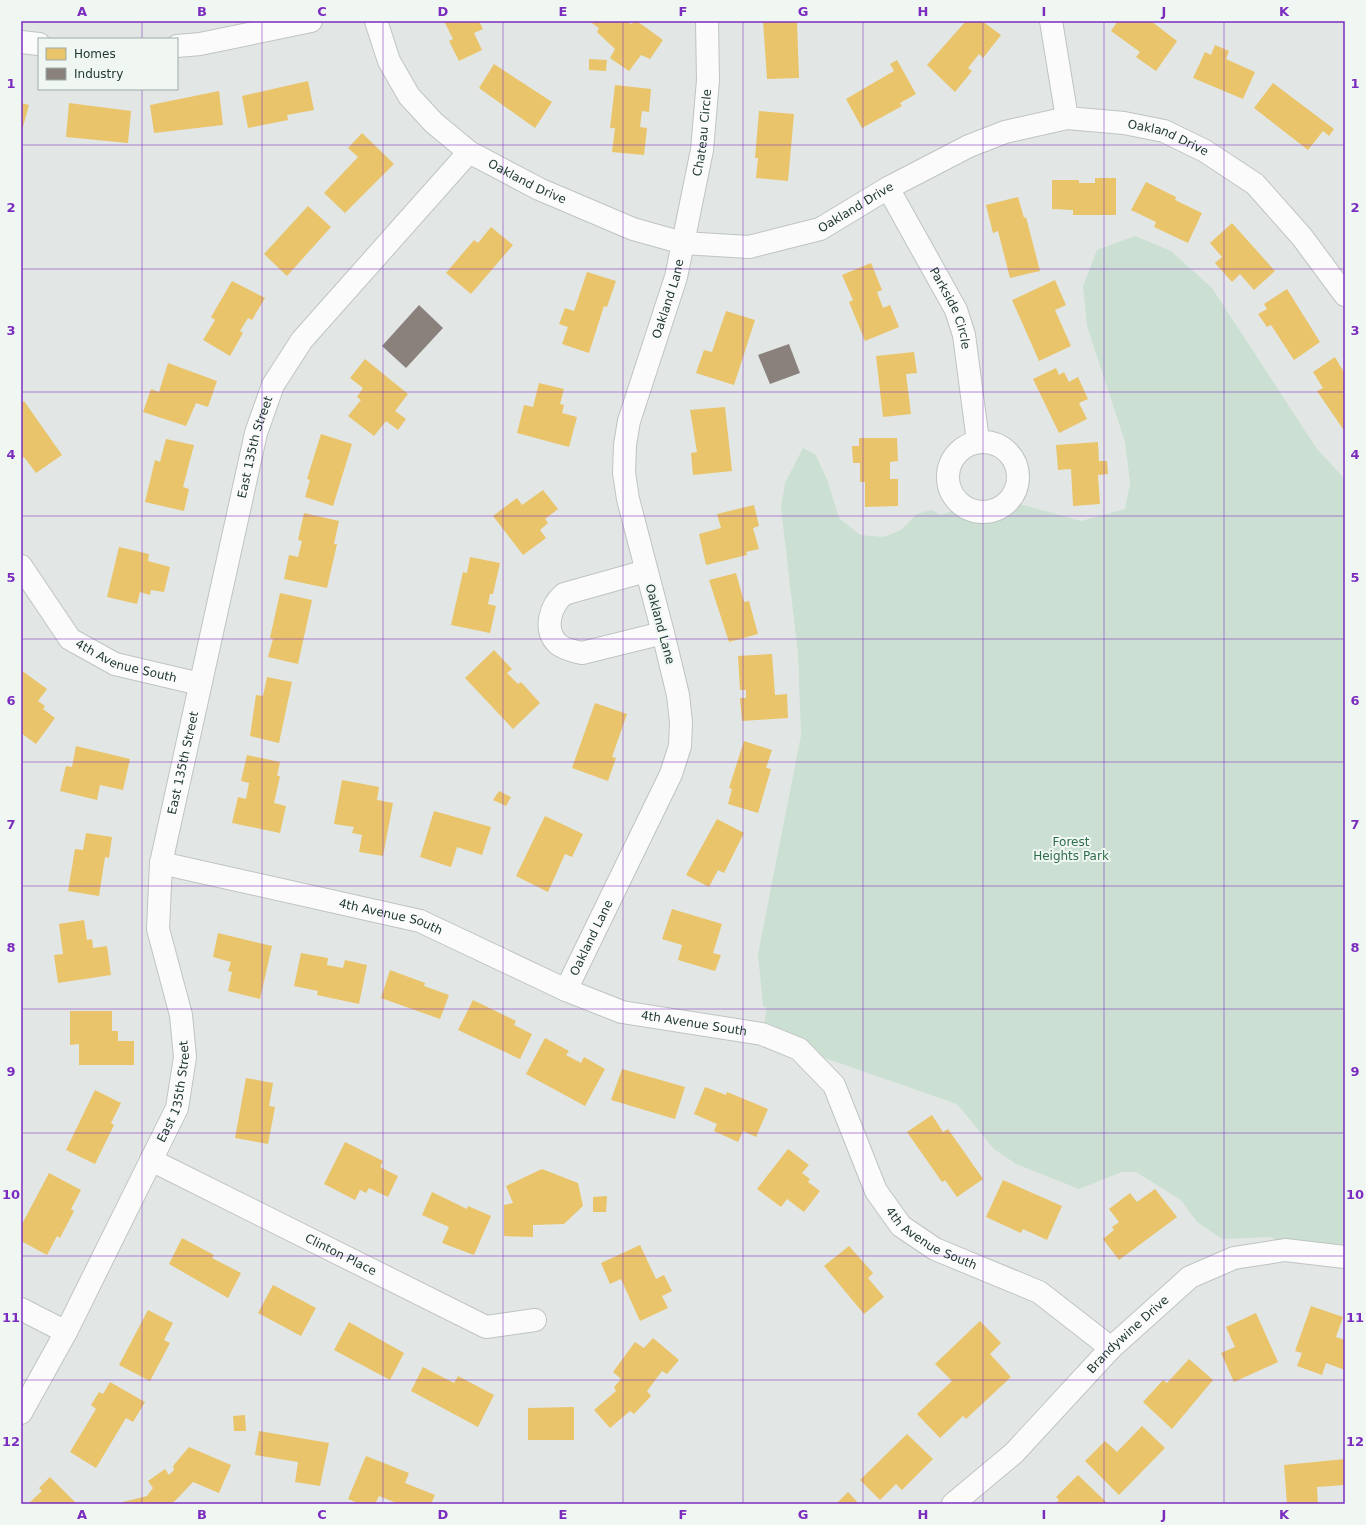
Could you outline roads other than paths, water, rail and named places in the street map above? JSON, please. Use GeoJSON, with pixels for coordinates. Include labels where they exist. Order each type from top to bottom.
{"type":"FeatureCollection","features":[{"type":"Feature","properties":{"kind":"street"},"geometry":{"type":"LineString","coordinates":[[178,46],[200,44],[311,21]]}},
{"type":"Feature","properties":{"kind":"street","name":"Oakland Drive"},"geometry":{"type":"LineString","coordinates":[[376,21],[389,61],[409,96],[434,123],[469,152],[539,188],[633,229],[683,243],[749,247],[820,229],[888,188],[969,146],[1005,132],[1067,118],[1164,130],[1206,151],[1255,184],[1302,237],[1345,295]]}},
{"type":"Feature","properties":{"kind":"street","name":"Chateau Circle"},"geometry":{"type":"LineString","coordinates":[[683,243],[702,150],[708,80],[707,21]]}},
{"type":"Feature","properties":{"kind":"street"},"geometry":{"type":"LineString","coordinates":[[1051,21],[1067,118]]}},
{"type":"Feature","properties":{"kind":"street"},"geometry":{"type":"LineString","coordinates":[[21,42],[38,44]]}},
{"type":"Feature","properties":{"kind":"street","name":"East 135th Street"},"geometry":{"type":"LineString","coordinates":[[21,1412],[66,1332],[176,1108],[185,1057],[182,1015],[158,929],[161,863],[256,433],[273,385],[302,340],[469,152]]}},
{"type":"Feature","properties":{"kind":"street","name":"Parkside Circle"},"geometry":{"type":"LineString","coordinates":[[888,188],[956,310],[964,335],[978,441]]}},
{"type":"Feature","properties":{"kind":"street","name":"Oakland Lane"},"geometry":{"type":"LineString","coordinates":[[566,990],[671,774],[680,746],[681,722],[678,695],[628,500],[624,473],[625,445],[629,421],[676,277],[683,243]]}},
{"type":"Feature","properties":{"kind":"street","name":"4th Avenue South"},"geometry":{"type":"LineString","coordinates":[[21,566],[70,639],[115,664],[200,684]]}},
{"type":"Feature","properties":{"kind":"street"},"geometry":{"type":"LineString","coordinates":[[646,571],[564,594],[557,600],[552,610],[549,622],[552,633],[558,644],[569,650],[582,653],[663,633]]}},
{"type":"Feature","properties":{"kind":"street","name":"4th Avenue South"},"geometry":{"type":"LineString","coordinates":[[161,863],[420,921],[566,990],[622,1012],[762,1034],[799,1048],[834,1085],[876,1191],[901,1226],[935,1249],[1039,1292],[1111,1348]]}},
{"type":"Feature","properties":{"kind":"street","name":"Clinton Place"},"geometry":{"type":"LineString","coordinates":[[151,1160],[486,1327],[535,1320]]}},
{"type":"Feature","properties":{"kind":"street","name":"Brandywine Drive"},"geometry":{"type":"LineString","coordinates":[[953,1504],[1014,1453],[1111,1348],[1190,1277],[1234,1258],[1285,1250],[1345,1257]]}},
{"type":"Feature","properties":{"kind":"street"},"geometry":{"type":"LineString","coordinates":[[21,1310],[66,1332]]}},
{"type":"Feature","properties":{"kind":"park label","name":"Forest Heights Park"},"geometry":{"type":"Point","coordinates":[1071,849]}}]}
